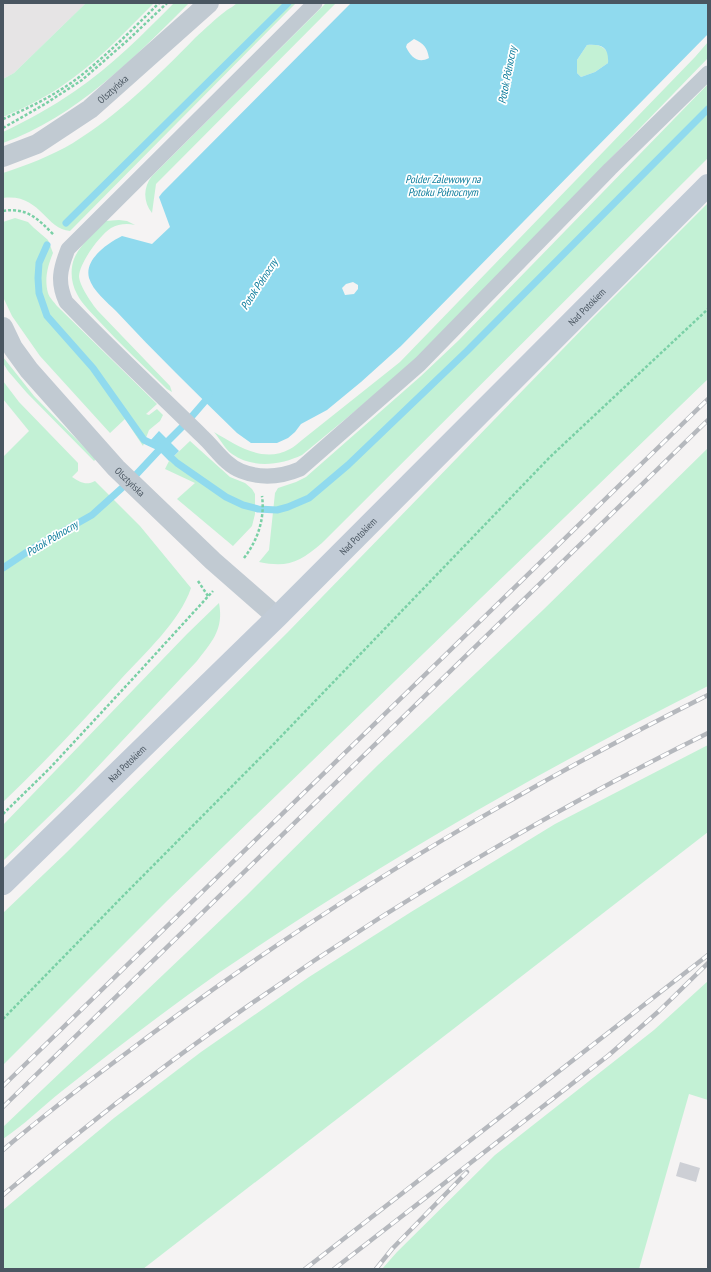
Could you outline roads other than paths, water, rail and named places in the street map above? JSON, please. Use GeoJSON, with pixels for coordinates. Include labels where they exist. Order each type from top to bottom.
{"type":"FeatureCollection","features":[{"type":"Feature","properties":{"kind":"main road","name":"Nad Potokiem"},"geometry":{"type":"LineString","coordinates":[[3,884],[277,618],[708,185]]}},
{"type":"Feature","properties":{"kind":"street","name":"Olsztyńska"},"geometry":{"type":"LineString","coordinates":[[3,157],[36,144],[90,110],[209,3]]}},
{"type":"Feature","properties":{"kind":"street"},"geometry":{"type":"LineString","coordinates":[[315,3],[68,249],[62,265],[60,280],[66,302],[226,461],[240,470],[258,476],[276,476],[288,474],[300,469],[399,384],[610,169],[708,73]]}},
{"type":"Feature","properties":{"kind":"street","name":"Olsztyńska"},"geometry":{"type":"LineString","coordinates":[[3,327],[13,348],[29,370],[116,468],[228,575],[277,618]]}},
{"type":"Feature","properties":{"kind":"water","name":"Polder Zalewowy na Potoku Północnym"},"geometry":{"type":"Polygon","coordinates":[[[351,3],[708,3],[708,34],[401,346],[327,410],[301,424],[288,438],[277,443],[251,443],[237,433],[101,296],[91,283],[88,271],[90,264],[98,252],[104,247],[122,236],[152,244],[170,227],[159,197],[351,3]],[[414,39],[407,44],[406,47],[410,54],[418,60],[425,60],[429,58],[424,46],[414,39]],[[587,45],[577,60],[577,73],[581,77],[595,72],[608,63],[606,50],[597,45],[587,45]],[[353,282],[346,284],[342,288],[345,295],[354,294],[358,289],[358,285],[353,282]]]}},
{"type":"Feature","properties":{"kind":"water"},"geometry":{"type":"Polygon","coordinates":[[[159,431],[167,439],[170,436],[173,439],[170,442],[179,451],[169,461],[150,441],[159,431]]]}},
{"type":"Feature","properties":{"kind":"waterway"},"geometry":{"type":"LineString","coordinates":[[66,223],[288,3]]}},
{"type":"Feature","properties":{"kind":"waterway"},"geometry":{"type":"LineString","coordinates":[[47,245],[39,263],[38,278],[39,293],[47,316],[93,368],[144,440],[161,448],[177,463],[226,497],[243,505],[258,509],[277,510],[309,498],[348,465],[467,351],[708,109]]}},
{"type":"Feature","properties":{"kind":"waterway","name":"Potok Północny"},"geometry":{"type":"LineString","coordinates":[[3,568],[30,550],[92,515],[133,478],[187,422],[206,400],[209,393]]}},
{"type":"Feature","properties":{"kind":"railway"},"geometry":{"type":"LineString","coordinates":[[3,1086],[708,399]]}},
{"type":"Feature","properties":{"kind":"railway"},"geometry":{"type":"LineString","coordinates":[[3,1107],[708,420]]}},
{"type":"Feature","properties":{"kind":"railway"},"geometry":{"type":"LineString","coordinates":[[3,1150],[81,1087],[198,1000],[338,905],[483,816],[557,774],[708,695]]}},
{"type":"Feature","properties":{"kind":"railway"},"geometry":{"type":"LineString","coordinates":[[3,1195],[85,1128],[168,1064],[254,1002],[342,943],[431,886],[522,832],[614,781],[708,733]]}},
{"type":"Feature","properties":{"kind":"railway"},"geometry":{"type":"LineString","coordinates":[[305,1269],[708,955]]}},
{"type":"Feature","properties":{"kind":"railway"},"geometry":{"type":"LineString","coordinates":[[334,1269],[609,1055],[659,1011],[708,963]]}},
{"type":"Feature","properties":{"kind":"railway"},"geometry":{"type":"LineString","coordinates":[[376,1269],[392,1249],[467,1172]]}}]}
